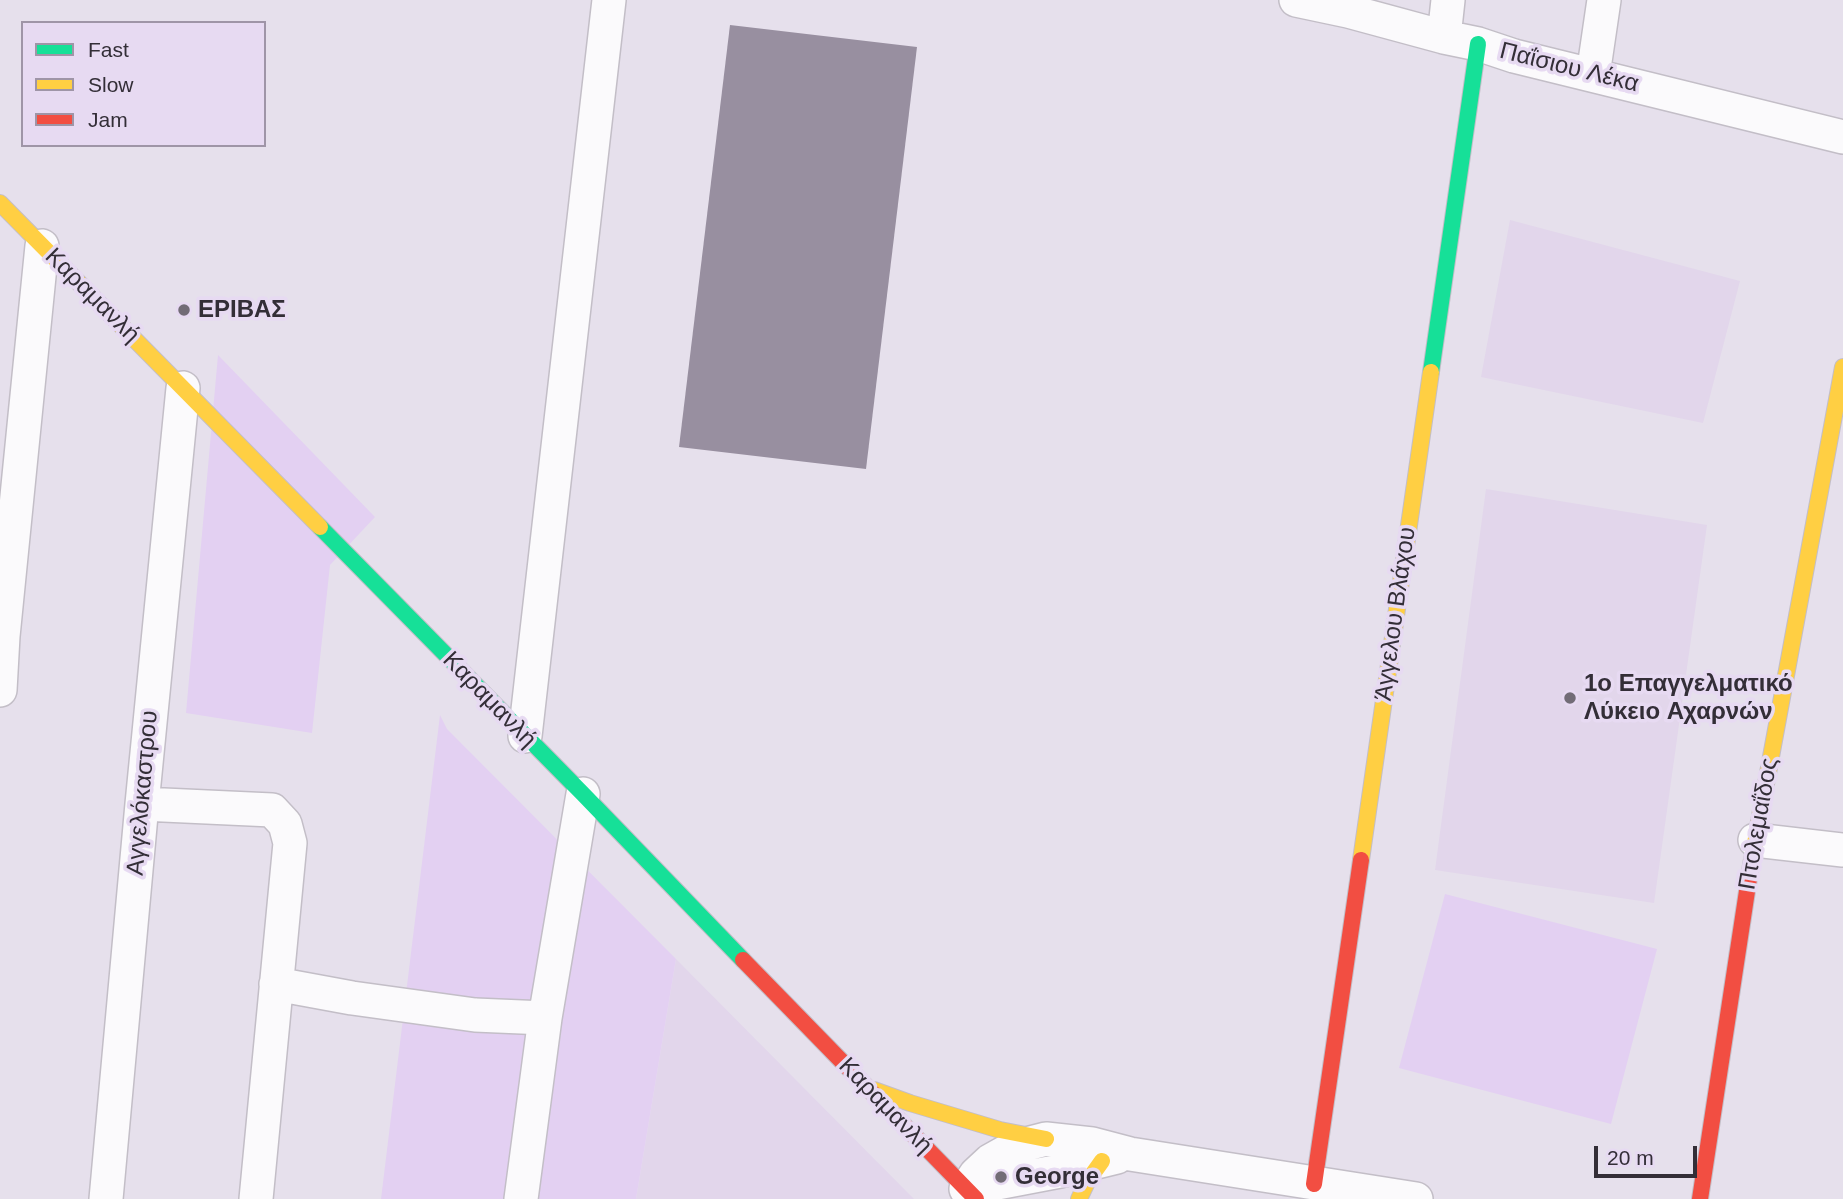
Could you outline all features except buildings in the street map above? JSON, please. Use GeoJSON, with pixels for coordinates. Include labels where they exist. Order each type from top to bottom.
{"type":"FeatureCollection","features":[{"type":"Feature","properties":{"kind":"street"},"geometry":{"type":"LineString","coordinates":[[525,736],[609,0]]}},
{"type":"Feature","properties":{"kind":"street","name":"Παΐσιου Λέκα"},"geometry":{"type":"LineString","coordinates":[[1296,0],[1843,137]]}},
{"type":"Feature","properties":{"kind":"street"},"geometry":{"type":"LineString","coordinates":[[1444,37],[1448,0]]}},
{"type":"Feature","properties":{"kind":"street"},"geometry":{"type":"LineString","coordinates":[[1593,75],[1604,0]]}},
{"type":"Feature","properties":{"kind":"street","name":"Άγγελου Βλάχου"},"geometry":{"type":"LineString","coordinates":[[1314,1184],[1478,44]]}},
{"type":"Feature","properties":{"kind":"street","name":"Καραμανλή"},"geometry":{"type":"LineString","coordinates":[[0,203],[583,794],[971,1194]]}},
{"type":"Feature","properties":{"kind":"street"},"geometry":{"type":"LineString","coordinates":[[0,690],[42,246]]}},
{"type":"Feature","properties":{"kind":"street","name":"Πτολεμαΐδος"},"geometry":{"type":"LineString","coordinates":[[1700,1199],[1755,840],[1843,367]]}},
{"type":"Feature","properties":{"kind":"street","name":"Αγγελόκαστρου"},"geometry":{"type":"LineString","coordinates":[[106,1199],[183,388]]}},
{"type":"Feature","properties":{"kind":"street"},"geometry":{"type":"LineString","coordinates":[[521,1199],[545,1018],[583,794]]}},
{"type":"Feature","properties":{"kind":"street"},"geometry":{"type":"LineString","coordinates":[[142,804],[271,810],[285,824],[290,843],[256,1199]]}},
{"type":"Feature","properties":{"kind":"street"},"geometry":{"type":"LineString","coordinates":[[1755,840],[1843,850]]}},
{"type":"Feature","properties":{"kind":"street"},"geometry":{"type":"LineString","coordinates":[[276,984],[352,998],[475,1015],[545,1018]]}},
{"type":"Feature","properties":{"kind":"street"},"geometry":{"type":"LineString","coordinates":[[865,1087],[1000,1130],[1092,1144],[1116,1157],[1416,1199]]}},
{"type":"Feature","properties":{"kind":"street"},"geometry":{"type":"LineString","coordinates":[[1046,1139],[1015,1147],[990,1161],[976,1174],[971,1194],[1116,1157]]}},
{"type":"Feature","properties":{"kind":"street"},"geometry":{"type":"LineString","coordinates":[[1079,1199],[1087,1182],[1116,1157]]}},
{"type":"Feature","properties":{"kind":"shaded area"},"geometry":{"type":"Polygon","coordinates":[[[1510,220],[1740,281],[1703,423],[1481,377],[1510,220]]]}},
{"type":"Feature","properties":{"kind":"shaded area"},"geometry":{"type":"Polygon","coordinates":[[[218,355],[375,517],[330,565],[312,733],[186,713],[218,355]]]}},
{"type":"Feature","properties":{"kind":"shaded area","name":"1ο Επαγγελματικό Λύκειο Αχαρνών"},"geometry":{"type":"Polygon","coordinates":[[[1486,489],[1707,525],[1654,903],[1435,870],[1486,489]]]}},
{"type":"Feature","properties":{"kind":"shaded area"},"geometry":{"type":"Polygon","coordinates":[[[440,715],[447,729],[676,959],[636,1199],[381,1199],[440,715]]]}},
{"type":"Feature","properties":{"kind":"shaded area"},"geometry":{"type":"Polygon","coordinates":[[[1445,894],[1657,949],[1611,1124],[1399,1068],[1445,894]]]}},
{"type":"Feature","properties":{"kind":"shaded area"},"geometry":{"type":"Polygon","coordinates":[[[676,959],[914,1199],[636,1199],[676,959]]]}},
{"type":"Feature","properties":{"kind":"traffic: fast"},"geometry":{"type":"LineString","coordinates":[[1431,372],[1478,44]]}},
{"type":"Feature","properties":{"kind":"traffic: fast"},"geometry":{"type":"LineString","coordinates":[[320,527],[743,960]]}},
{"type":"Feature","properties":{"kind":"traffic: slow"},"geometry":{"type":"LineString","coordinates":[[0,203],[320,527]]}},
{"type":"Feature","properties":{"kind":"traffic: slow"},"geometry":{"type":"LineString","coordinates":[[1751,865],[1843,367]]}},
{"type":"Feature","properties":{"kind":"traffic: slow"},"geometry":{"type":"LineString","coordinates":[[1361,860],[1431,372]]}},
{"type":"Feature","properties":{"kind":"traffic: slow"},"geometry":{"type":"LineString","coordinates":[[874,1090],[1000,1130],[1046,1139]]}},
{"type":"Feature","properties":{"kind":"traffic: slow"},"geometry":{"type":"LineString","coordinates":[[1079,1199],[1102,1161]]}},
{"type":"Feature","properties":{"kind":"traffic: jam"},"geometry":{"type":"LineString","coordinates":[[1314,1184],[1361,860]]}},
{"type":"Feature","properties":{"kind":"traffic: jam"},"geometry":{"type":"LineString","coordinates":[[1700,1199],[1751,865]]}},
{"type":"Feature","properties":{"kind":"traffic: jam"},"geometry":{"type":"LineString","coordinates":[[743,960],[976,1199]]}},
{"type":"Feature","properties":{"kind":"place","name":"ΕΡΙΒΑΣ"},"geometry":{"type":"Point","coordinates":[184,310]}},
{"type":"Feature","properties":{"kind":"place","name":"1ο Επαγγελματικό Λύκειο Αχαρνών"},"geometry":{"type":"Point","coordinates":[1570,698]}},
{"type":"Feature","properties":{"kind":"place","name":"George"},"geometry":{"type":"Point","coordinates":[1001,1177]}}]}
